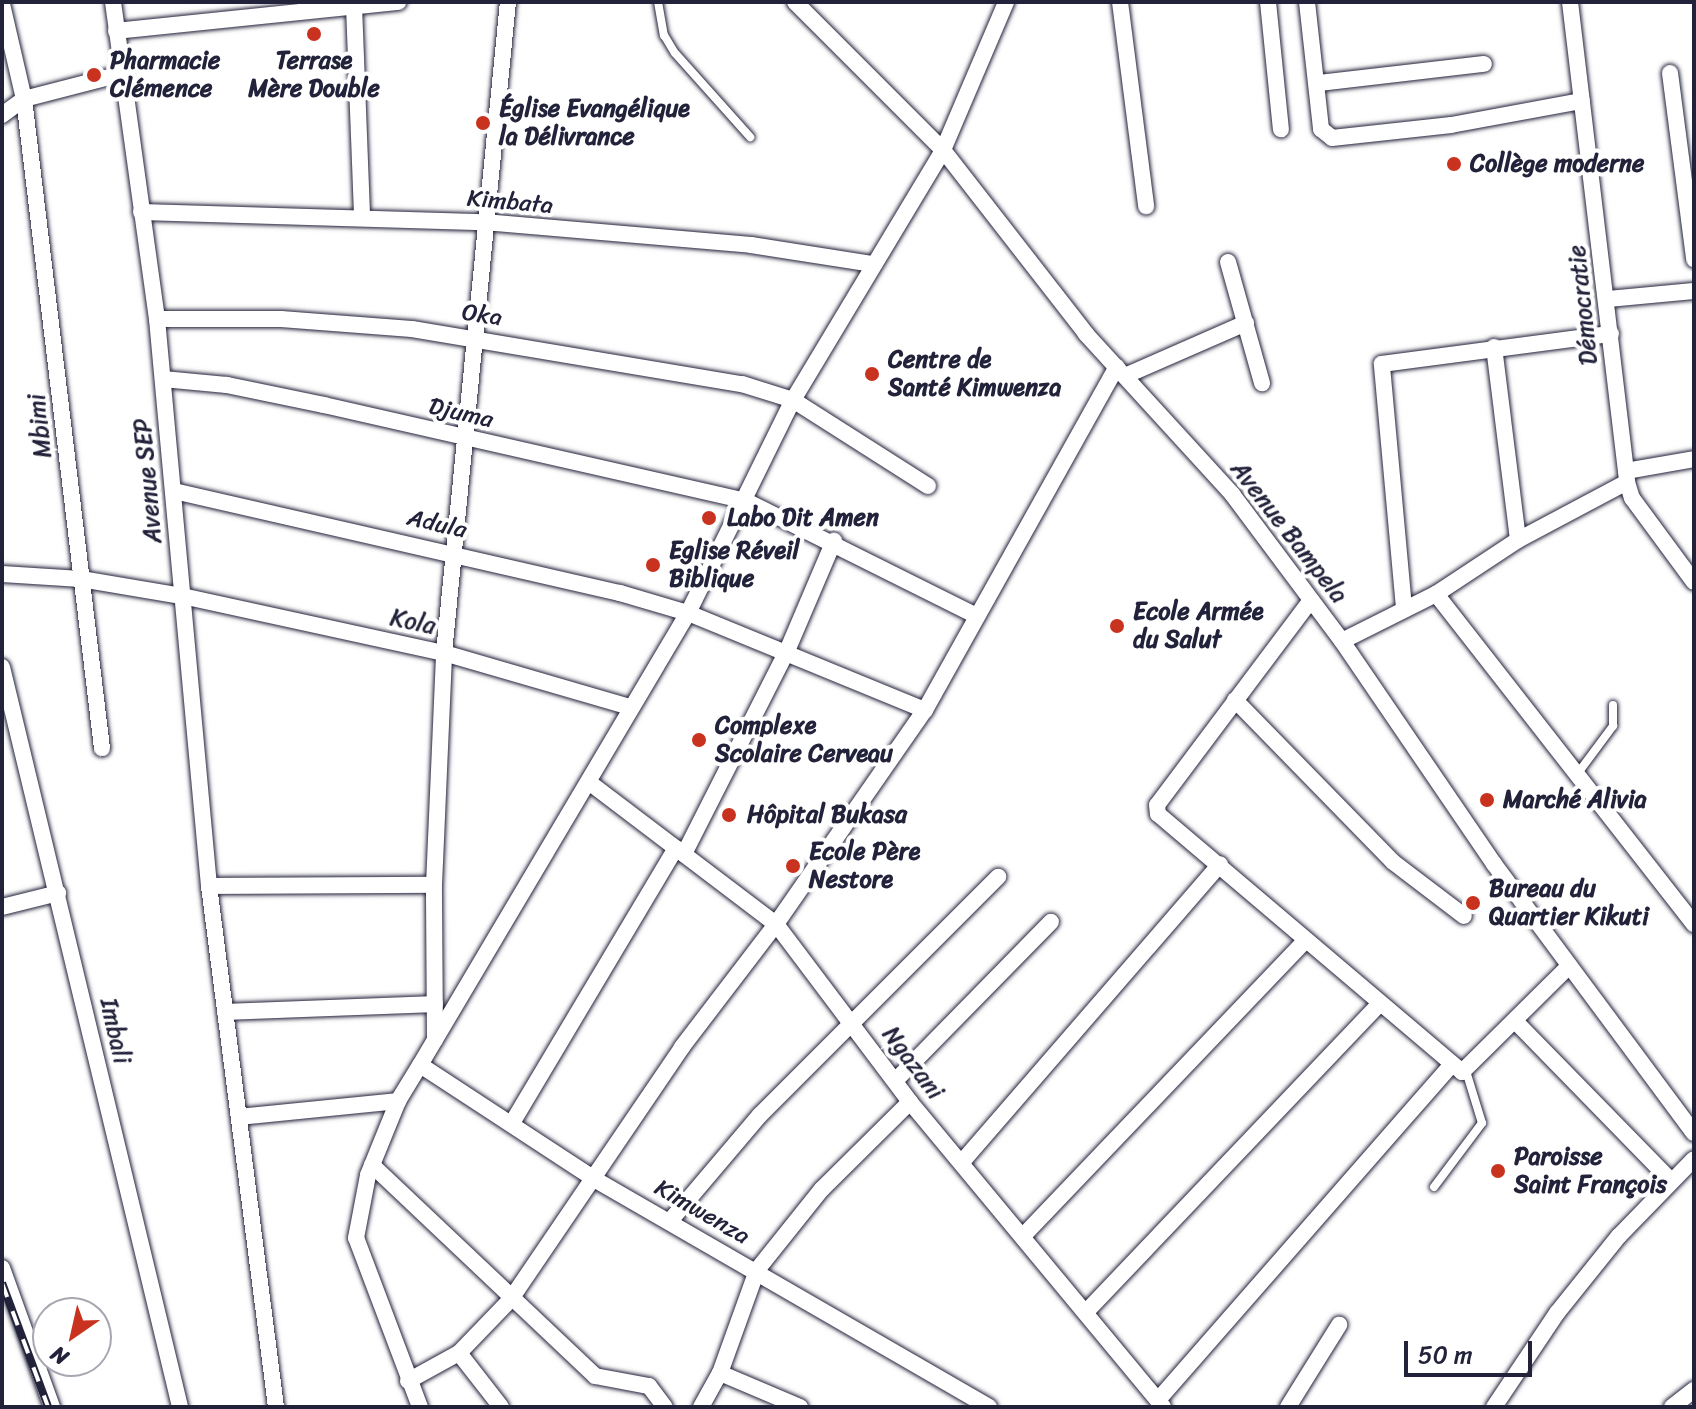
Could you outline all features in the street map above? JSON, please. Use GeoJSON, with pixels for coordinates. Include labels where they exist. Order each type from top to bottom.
{"type":"FeatureCollection","features":[{"type":"Feature","properties":{"kind":"street","name":"Avenue SEP"},"geometry":{"type":"LineString","coordinates":[[113,2],[157,319],[209,886],[276,1407]]}},
{"type":"Feature","properties":{"kind":"street"},"geometry":{"type":"LineString","coordinates":[[116,31],[399,2]]}},
{"type":"Feature","properties":{"kind":"street"},"geometry":{"type":"LineString","coordinates":[[435,1042],[434,885],[444,653],[457,553],[472,339],[508,2]]}},
{"type":"Feature","properties":{"kind":"street","name":"Avenue Bampela"},"geometry":{"type":"LineString","coordinates":[[795,2],[943,150],[1122,371],[1232,494],[1342,641],[1569,966],[1694,1133]]}},
{"type":"Feature","properties":{"kind":"street"},"geometry":{"type":"LineString","coordinates":[[415,1405],[356,1238],[372,1165],[398,1101],[590,783],[630,707],[688,613],[746,501],[793,400],[943,150],[1006,2]]}},
{"type":"Feature","properties":{"kind":"street"},"geometry":{"type":"LineString","coordinates":[[1120,2],[1146,206]]}},
{"type":"Feature","properties":{"kind":"street"},"geometry":{"type":"LineString","coordinates":[[1268,2],[1281,129]]}},
{"type":"Feature","properties":{"kind":"street"},"geometry":{"type":"LineString","coordinates":[[1307,2],[1319,83],[1321,129],[1332,138],[1451,125],[1582,101]]}},
{"type":"Feature","properties":{"kind":"street","name":"Démocratie"},"geometry":{"type":"LineString","coordinates":[[1570,2],[1608,299],[1626,477],[1632,498],[1691,575]]}},
{"type":"Feature","properties":{"kind":"street","name":"Mbimi"},"geometry":{"type":"LineString","coordinates":[[2,4],[4,24],[24,99],[102,748]]}},
{"type":"Feature","properties":{"kind":"street"},"geometry":{"type":"LineString","coordinates":[[354,6],[362,216]]}},
{"type":"Feature","properties":{"kind":"street"},"geometry":{"type":"LineString","coordinates":[[1319,83],[1484,64]]}},
{"type":"Feature","properties":{"kind":"street"},"geometry":{"type":"LineString","coordinates":[[1670,73],[1694,259]]}},
{"type":"Feature","properties":{"kind":"street"},"geometry":{"type":"LineString","coordinates":[[2,115],[24,99],[121,74]]}},
{"type":"Feature","properties":{"kind":"street","name":"Kimbata"},"geometry":{"type":"LineString","coordinates":[[141,212],[362,216],[484,222],[751,245],[872,264]]}},
{"type":"Feature","properties":{"kind":"street"},"geometry":{"type":"LineString","coordinates":[[1228,262],[1262,383]]}},
{"type":"Feature","properties":{"kind":"street"},"geometry":{"type":"LineString","coordinates":[[1608,299],[1694,291]]}},
{"type":"Feature","properties":{"kind":"street","name":"Oka"},"geometry":{"type":"LineString","coordinates":[[157,319],[333,322],[472,339],[678,371],[793,400],[928,486]]}},
{"type":"Feature","properties":{"kind":"street"},"geometry":{"type":"LineString","coordinates":[[408,1381],[459,1353],[511,1299],[596,1180],[682,1047],[776,924],[925,710],[1122,371],[1246,323]]}},
{"type":"Feature","properties":{"kind":"street"},"geometry":{"type":"LineString","coordinates":[[1404,608],[1382,364],[1611,334]]}},
{"type":"Feature","properties":{"kind":"street"},"geometry":{"type":"LineString","coordinates":[[1494,347],[1518,540]]}},
{"type":"Feature","properties":{"kind":"street","name":"Djuma"},"geometry":{"type":"LineString","coordinates":[[163,379],[227,385],[746,501],[834,541],[977,616]]}},
{"type":"Feature","properties":{"kind":"street"},"geometry":{"type":"LineString","coordinates":[[1342,641],[1436,594],[1518,540],[1626,477],[1694,459]]}},
{"type":"Feature","properties":{"kind":"street","name":"Adula"},"geometry":{"type":"LineString","coordinates":[[174,491],[457,553],[688,613],[925,710]]}},
{"type":"Feature","properties":{"kind":"street"},"geometry":{"type":"LineString","coordinates":[[512,1123],[680,851],[787,651],[834,541]]}},
{"type":"Feature","properties":{"kind":"street","name":"Kola"},"geometry":{"type":"LineString","coordinates":[[2,574],[81,579],[182,596],[444,653],[630,707]]}},
{"type":"Feature","properties":{"kind":"street"},"geometry":{"type":"LineString","coordinates":[[1436,594],[1694,924]]}},
{"type":"Feature","properties":{"kind":"street"},"geometry":{"type":"LineString","coordinates":[[1311,600],[1155,809],[1379,1004],[1459,1068]]}},
{"type":"Feature","properties":{"kind":"street","name":"Imbali"},"geometry":{"type":"LineString","coordinates":[[2,667],[180,1407]]}},
{"type":"Feature","properties":{"kind":"street"},"geometry":{"type":"LineString","coordinates":[[1235,700],[1356,827],[1464,916]]}},
{"type":"Feature","properties":{"kind":"street","name":"Ngazani"},"geometry":{"type":"LineString","coordinates":[[590,783],[776,924],[897,1079],[910,1102],[1024,1235],[1160,1404]]}},
{"type":"Feature","properties":{"kind":"street"},"geometry":{"type":"LineString","coordinates":[[962,1162],[1220,864]]}},
{"type":"Feature","properties":{"kind":"street"},"geometry":{"type":"LineString","coordinates":[[670,1221],[760,1115],[998,877]]}},
{"type":"Feature","properties":{"kind":"street"},"geometry":{"type":"LineString","coordinates":[[209,886],[434,885]]}},
{"type":"Feature","properties":{"kind":"street"},"geometry":{"type":"LineString","coordinates":[[2,907],[58,893]]}},
{"type":"Feature","properties":{"kind":"street"},"geometry":{"type":"LineString","coordinates":[[897,1079],[1051,922]]}},
{"type":"Feature","properties":{"kind":"street"},"geometry":{"type":"LineString","coordinates":[[1024,1235],[1306,940]]}},
{"type":"Feature","properties":{"kind":"street"},"geometry":{"type":"LineString","coordinates":[[1160,1404],[1459,1068],[1516,1022],[1569,966]]}},
{"type":"Feature","properties":{"kind":"street"},"geometry":{"type":"LineString","coordinates":[[225,1012],[435,1004]]}},
{"type":"Feature","properties":{"kind":"street"},"geometry":{"type":"LineString","coordinates":[[1086,1312],[1379,1004]]}},
{"type":"Feature","properties":{"kind":"street"},"geometry":{"type":"LineString","coordinates":[[1516,1022],[1670,1180]]}},
{"type":"Feature","properties":{"kind":"street","name":"Kimwenza"},"geometry":{"type":"LineString","coordinates":[[420,1065],[596,1180],[757,1270],[989,1407]]}},
{"type":"Feature","properties":{"kind":"street"},"geometry":{"type":"LineString","coordinates":[[239,1117],[398,1101]]}},
{"type":"Feature","properties":{"kind":"street"},"geometry":{"type":"LineString","coordinates":[[701,1407],[720,1373],[757,1270],[822,1189],[910,1102]]}},
{"type":"Feature","properties":{"kind":"street"},"geometry":{"type":"LineString","coordinates":[[1494,1407],[1557,1313],[1670,1180],[1694,1159]]}},
{"type":"Feature","properties":{"kind":"street"},"geometry":{"type":"LineString","coordinates":[[372,1165],[595,1376],[649,1386],[665,1407]]}},
{"type":"Feature","properties":{"kind":"street"},"geometry":{"type":"LineString","coordinates":[[2,1268],[52,1407]]}},
{"type":"Feature","properties":{"kind":"street"},"geometry":{"type":"LineString","coordinates":[[1288,1407],[1339,1325]]}},
{"type":"Feature","properties":{"kind":"street"},"geometry":{"type":"LineString","coordinates":[[459,1353],[501,1407]]}},
{"type":"Feature","properties":{"kind":"street"},"geometry":{"type":"LineString","coordinates":[[720,1373],[800,1407]]}},
{"type":"Feature","properties":{"kind":"street"},"geometry":{"type":"LineString","coordinates":[[1672,1407],[1694,1390]]}},
{"type":"Feature","properties":{"kind":"lane"},"geometry":{"type":"LineString","coordinates":[[658,2],[664,35],[675,53],[750,137]]}},
{"type":"Feature","properties":{"kind":"lane"},"geometry":{"type":"LineString","coordinates":[[1578,773],[1613,726],[1613,705]]}},
{"type":"Feature","properties":{"kind":"lane"},"geometry":{"type":"LineString","coordinates":[[1434,1187],[1482,1123],[1459,1068]]}},
{"type":"Feature","properties":{"kind":"railway"},"geometry":{"type":"LineString","coordinates":[[2,1283],[48,1407]]}},
{"type":"Feature","properties":{"kind":"place","name":"Terrase Mère Double"},"geometry":{"type":"Point","coordinates":[314,34]}},
{"type":"Feature","properties":{"kind":"place","name":"Pharmacie Clémence"},"geometry":{"type":"Point","coordinates":[94,75]}},
{"type":"Feature","properties":{"kind":"place","name":"Église Evangélique la Délivrance"},"geometry":{"type":"Point","coordinates":[483,123]}},
{"type":"Feature","properties":{"kind":"place","name":"Collège moderne"},"geometry":{"type":"Point","coordinates":[1454,164]}},
{"type":"Feature","properties":{"kind":"place","name":"Centre de Santé Kimwenza"},"geometry":{"type":"Point","coordinates":[872,374]}},
{"type":"Feature","properties":{"kind":"place","name":"Labo Dit Amen"},"geometry":{"type":"Point","coordinates":[709,518]}},
{"type":"Feature","properties":{"kind":"place","name":"Eglise Réveil Biblique"},"geometry":{"type":"Point","coordinates":[653,565]}},
{"type":"Feature","properties":{"kind":"place","name":"Ecole Armée du Salut"},"geometry":{"type":"Point","coordinates":[1117,626]}},
{"type":"Feature","properties":{"kind":"place","name":"Complexe Scolaire Cerveau"},"geometry":{"type":"Point","coordinates":[699,740]}},
{"type":"Feature","properties":{"kind":"place","name":"Marché Alivia"},"geometry":{"type":"Point","coordinates":[1487,800]}},
{"type":"Feature","properties":{"kind":"place","name":"Hôpital Bukasa"},"geometry":{"type":"Point","coordinates":[729,815]}},
{"type":"Feature","properties":{"kind":"place","name":"Ecole Père Nestore"},"geometry":{"type":"Point","coordinates":[793,866]}},
{"type":"Feature","properties":{"kind":"place","name":"Bureau du Quartier Kikuti"},"geometry":{"type":"Point","coordinates":[1473,903]}},
{"type":"Feature","properties":{"kind":"place","name":"Paroisse Saint François"},"geometry":{"type":"Point","coordinates":[1498,1171]}}]}
